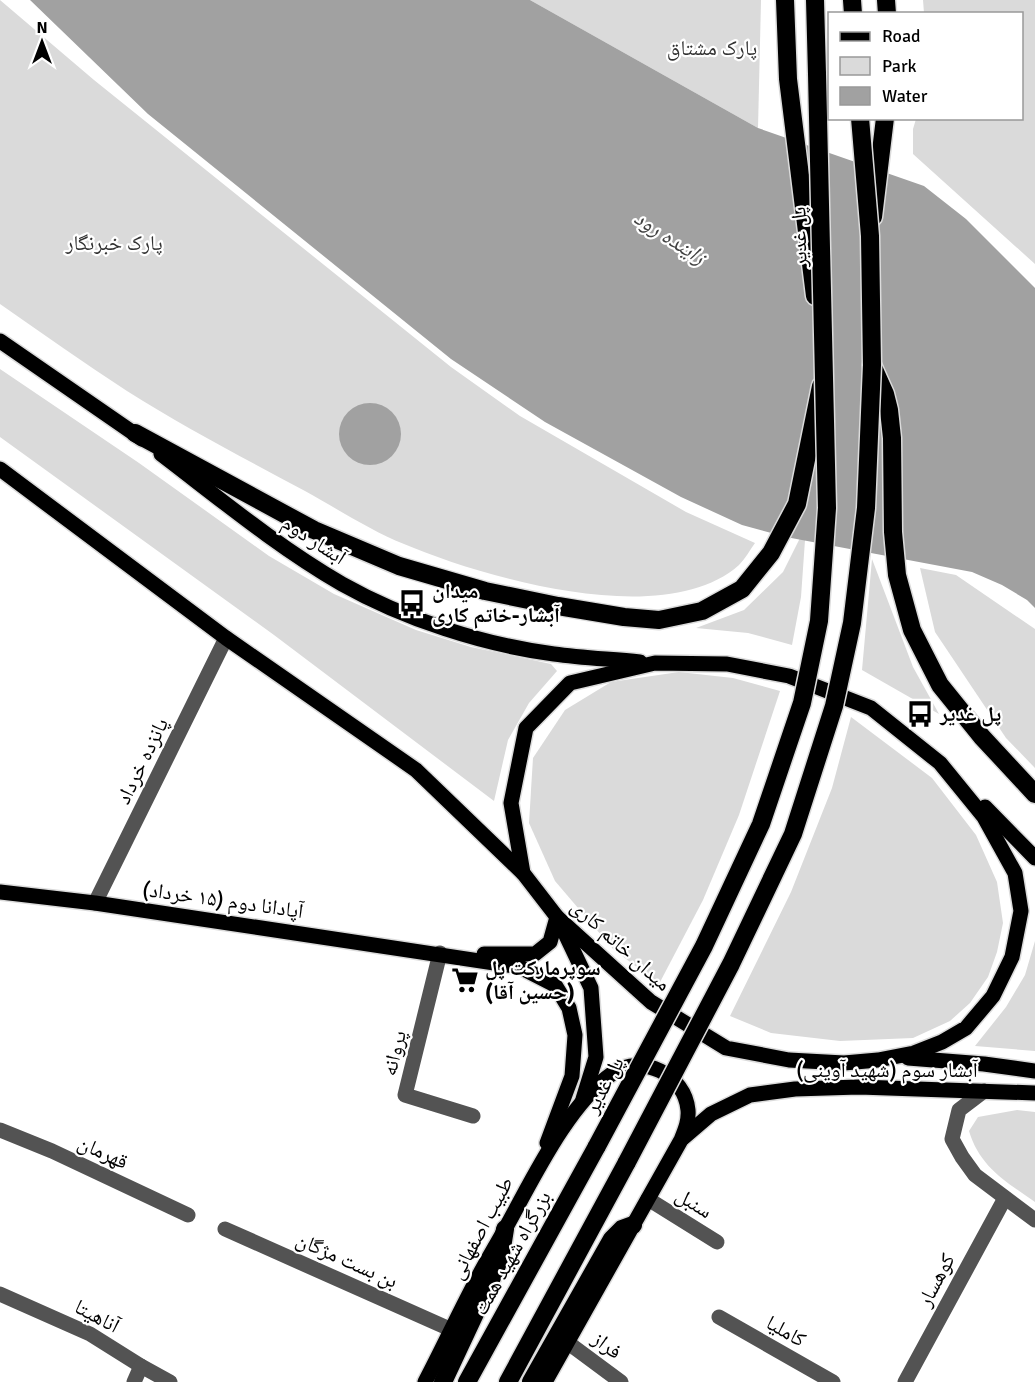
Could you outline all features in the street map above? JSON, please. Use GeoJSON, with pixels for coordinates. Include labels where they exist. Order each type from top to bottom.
{"type":"FeatureCollection","features":[{"type":"Feature","properties":{"kind":"highway"},"geometry":{"type":"LineString","coordinates":[[135,433],[314,530],[399,566],[485,591],[624,617],[659,620],[702,611],[742,589],[771,554],[797,504],[824,368],[788,79],[785,0]]}},
{"type":"Feature","properties":{"kind":"highway","name":"پل غدیر"},"geometry":{"type":"LineString","coordinates":[[597,1146],[704,946],[761,824],[802,703],[819,621],[827,508],[815,0]]}},
{"type":"Feature","properties":{"kind":"highway"},"geometry":{"type":"LineString","coordinates":[[508,1382],[731,964],[793,834],[834,706],[852,623],[866,508],[872,365],[870,236],[860,120]]}},
{"type":"Feature","properties":{"kind":"highway"},"geometry":{"type":"LineString","coordinates":[[870,236],[885,120]]}},
{"type":"Feature","properties":{"kind":"highway"},"geometry":{"type":"LineString","coordinates":[[872,365],[885,394],[890,418],[893,532],[897,575],[912,630],[940,685],[982,737],[1035,795]]}},
{"type":"Feature","properties":{"kind":"highway","name":"بزرگراه شهید همت"},"geometry":{"type":"LineString","coordinates":[[467,1382],[597,1146]]}},
{"type":"Feature","properties":{"kind":"highway"},"geometry":{"type":"LineString","coordinates":[[531,1382],[612,1239],[622,1228],[633,1225]]}},
{"type":"Feature","properties":{"kind":"highway"},"geometry":{"type":"LineString","coordinates":[[443,1382],[495,1271],[501,1254],[505,1229]]}},
{"type":"Feature","properties":{"kind":"main road","name":"آبشار دوم"},"geometry":{"type":"LineString","coordinates":[[0,341],[135,433],[282,546],[344,585],[414,618],[487,640],[552,654],[655,663]]}},
{"type":"Feature","properties":{"kind":"main road"},"geometry":{"type":"LineString","coordinates":[[0,469],[226,638],[416,770],[523,873]]}},
{"type":"Feature","properties":{"kind":"main road","name":"میدان خاتم کاری"},"geometry":{"type":"LineString","coordinates":[[655,663],[727,664],[789,676],[871,708],[940,762],[984,817],[1015,873],[1021,911],[1012,957],[993,996],[966,1028],[942,1042],[914,1053],[878,1060],[844,1063],[789,1060],[726,1048],[651,1002],[557,917],[523,873],[511,803],[526,728],[570,683],[655,663]]}},
{"type":"Feature","properties":{"kind":"main road"},"geometry":{"type":"LineString","coordinates":[[940,762],[1035,858]]}},
{"type":"Feature","properties":{"kind":"main road","name":"آپادانا دوم (۱۵ خرداد)"},"geometry":{"type":"LineString","coordinates":[[0,892],[95,903],[440,954]]}},
{"type":"Feature","properties":{"kind":"main road"},"geometry":{"type":"LineString","coordinates":[[440,954],[535,954],[550,942],[557,917]]}},
{"type":"Feature","properties":{"kind":"main road"},"geometry":{"type":"LineString","coordinates":[[557,917],[591,988],[596,1057],[583,1100]]}},
{"type":"Feature","properties":{"kind":"main road"},"geometry":{"type":"LineString","coordinates":[[440,954],[520,967],[555,985],[569,1008],[575,1035],[572,1076],[536,1171]]}},
{"type":"Feature","properties":{"kind":"main road","name":"آبشار سوم (شهید آوینی)"},"geometry":{"type":"LineString","coordinates":[[896,1057],[984,1064],[1035,1071]]}},
{"type":"Feature","properties":{"kind":"main road"},"geometry":{"type":"LineString","coordinates":[[545,1382],[681,1140],[687,1125],[688,1109],[684,1094],[675,1081],[662,1071],[646,1066],[630,1066],[615,1071],[583,1100]]}},
{"type":"Feature","properties":{"kind":"main road","name":"آبشار سوم (شهید آوینی)"},"geometry":{"type":"LineString","coordinates":[[681,1140],[711,1114],[750,1095],[795,1089],[859,1087],[1035,1093]]}},
{"type":"Feature","properties":{"kind":"main road","name":"طبیب اصفهانی"},"geometry":{"type":"LineString","coordinates":[[425,1382],[536,1171],[583,1100]]}},
{"type":"Feature","properties":{"kind":"street","name":"پانزده خرداد"},"geometry":{"type":"LineString","coordinates":[[95,903],[226,638]]}},
{"type":"Feature","properties":{"kind":"street","name":"پروانه"},"geometry":{"type":"LineString","coordinates":[[440,954],[405,1095],[473,1116]]}},
{"type":"Feature","properties":{"kind":"street"},"geometry":{"type":"LineString","coordinates":[[984,1091],[959,1110],[952,1139],[975,1175],[1035,1220]]}},
{"type":"Feature","properties":{"kind":"street","name":"قهرمان"},"geometry":{"type":"LineString","coordinates":[[0,1130],[52,1151],[188,1215]]}},
{"type":"Feature","properties":{"kind":"street","name":"کوهسار"},"geometry":{"type":"LineString","coordinates":[[905,1382],[1005,1198]]}},
{"type":"Feature","properties":{"kind":"street","name":"سنبل"},"geometry":{"type":"LineString","coordinates":[[648,1199],[717,1242]]}},
{"type":"Feature","properties":{"kind":"street","name":"بن بست مژگان"},"geometry":{"type":"LineString","coordinates":[[225,1229],[452,1330]]}},
{"type":"Feature","properties":{"kind":"street","name":"آناهیتا"},"geometry":{"type":"LineString","coordinates":[[0,1294],[90,1334],[170,1382]]}},
{"type":"Feature","properties":{"kind":"street","name":"کاملیا"},"geometry":{"type":"LineString","coordinates":[[719,1317],[833,1382]]}},
{"type":"Feature","properties":{"kind":"street","name":"فراز"},"geometry":{"type":"LineString","coordinates":[[567,1342],[621,1382]]}},
{"type":"Feature","properties":{"kind":"street"},"geometry":{"type":"LineString","coordinates":[[134,1382],[141,1366]]}},
{"type":"Feature","properties":{"kind":"green space","name":"پارک خبرنگار"},"geometry":{"type":"Polygon","coordinates":[[[0,0],[94,80],[451,367],[520,416],[686,512],[755,543],[743,560],[739,565],[707,584],[667,594],[622,596],[574,592],[526,583],[439,557],[379,533],[170,417],[127,391],[0,304],[0,0]]]}},
{"type":"Feature","properties":{"kind":"green space","name":"پارک مشتاق"},"geometry":{"type":"Polygon","coordinates":[[[530,0],[761,0],[758,128],[530,0]]]}},
{"type":"Feature","properties":{"kind":"green space"},"geometry":{"type":"Polygon","coordinates":[[[923,0],[1035,0],[1035,264],[913,154],[913,129],[916,120],[1023,120],[1023,12],[924,12],[923,0]]]}},
{"type":"Feature","properties":{"kind":"green space"},"geometry":{"type":"Polygon","coordinates":[[[0,369],[139,463],[269,556],[334,594],[416,630],[471,647],[551,664],[557,671],[529,703],[508,740],[494,801],[274,635],[0,437],[0,369]]]}},
{"type":"Feature","properties":{"kind":"green space"},"geometry":{"type":"Polygon","coordinates":[[[806,526],[801,597],[792,645],[748,633],[696,628],[744,610],[783,572],[806,526]]]}},
{"type":"Feature","properties":{"kind":"green space"},"geometry":{"type":"Polygon","coordinates":[[[872,559],[913,667],[939,714],[862,670],[872,559]]]}},
{"type":"Feature","properties":{"kind":"green space"},"geometry":{"type":"Polygon","coordinates":[[[920,568],[956,575],[1035,629],[1035,768],[1006,738],[935,632],[920,568]]]}},
{"type":"Feature","properties":{"kind":"green space"},"geometry":{"type":"Polygon","coordinates":[[[679,672],[733,678],[780,691],[739,815],[703,900],[659,984],[613,949],[555,881],[529,823],[533,758],[565,710],[611,682],[679,672]]]}},
{"type":"Feature","properties":{"kind":"green space"},"geometry":{"type":"Polygon","coordinates":[[[851,717],[932,778],[976,835],[997,882],[1003,923],[997,952],[988,977],[970,1003],[950,1021],[913,1038],[840,1041],[771,1033],[730,1016],[791,892],[832,788],[851,717]]]}},
{"type":"Feature","properties":{"kind":"green space"},"geometry":{"type":"Polygon","coordinates":[[[1035,941],[1035,1051],[975,1046],[1006,1007],[1025,975],[1035,941]]]}},
{"type":"Feature","properties":{"kind":"green space"},"geometry":{"type":"Polygon","coordinates":[[[1017,1110],[1035,1112],[1035,1202],[1004,1180],[987,1164],[974,1144],[969,1131],[978,1117],[1017,1110]]]}},
{"type":"Feature","properties":{"kind":"water","name":"زاینده رود"},"geometry":{"type":"Polygon","coordinates":[[[30,0],[530,0],[758,128],[924,186],[966,219],[1035,288],[1035,608],[1027,600],[1002,585],[972,572],[786,537],[742,525],[681,497],[545,422],[451,359],[148,114],[30,0]]]}},
{"type":"Feature","properties":{"kind":"water"},"geometry":{"type":"Polygon","coordinates":[[[370,403],[387,408],[392,412],[396,417],[401,434],[396,451],[392,456],[387,460],[370,465],[353,460],[348,456],[344,451],[339,434],[344,417],[348,412],[353,408],[370,403]]]}},
{"type":"Feature","properties":{"kind":"place","name":"میدان آبشار-خاتم کاری"},"geometry":{"type":"Point","coordinates":[412,603]}},
{"type":"Feature","properties":{"kind":"place","name":"پل غدیر"},"geometry":{"type":"Point","coordinates":[920,714]}},
{"type":"Feature","properties":{"kind":"place","name":"سوپرمارکت پل (حسین آقا)"},"geometry":{"type":"Point","coordinates":[465,980]}}]}
